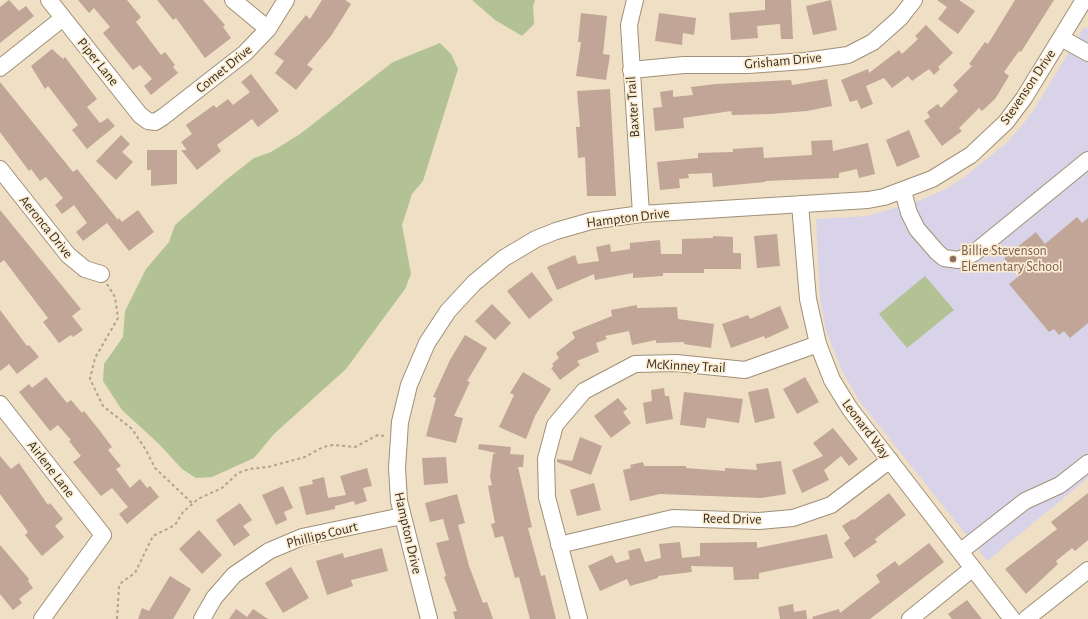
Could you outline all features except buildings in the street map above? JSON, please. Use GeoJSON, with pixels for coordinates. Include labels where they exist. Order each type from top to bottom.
{"type":"FeatureCollection","features":[{"type":"Feature","properties":{"kind":"street","name":"Piper Lane"},"geometry":{"type":"LineString","coordinates":[[49,0],[140,115],[148,121]]}},
{"type":"Feature","properties":{"kind":"street"},"geometry":{"type":"LineString","coordinates":[[233,0],[268,29]]}},
{"type":"Feature","properties":{"kind":"street","name":"Comet Drive"},"geometry":{"type":"LineString","coordinates":[[148,121],[155,122],[163,117],[245,52],[268,29],[286,0]]}},
{"type":"Feature","properties":{"kind":"street","name":"Baxter Trail"},"geometry":{"type":"LineString","coordinates":[[635,0],[629,25],[641,214]]}},
{"type":"Feature","properties":{"kind":"street","name":"Grisham Drive"},"geometry":{"type":"LineString","coordinates":[[631,70],[684,65],[748,65],[805,61],[848,54],[873,42],[900,18],[914,0]]}},
{"type":"Feature","properties":{"kind":"street","name":"Stevenson Drive"},"geometry":{"type":"LineString","coordinates":[[800,204],[868,200],[902,191],[946,172],[971,155],[996,133],[1016,110],[1084,0]]}},
{"type":"Feature","properties":{"kind":"street"},"geometry":{"type":"LineString","coordinates":[[0,68],[63,18]]}},
{"type":"Feature","properties":{"kind":"street"},"geometry":{"type":"LineString","coordinates":[[1061,38],[1088,54]]}},
{"type":"Feature","properties":{"kind":"street"},"geometry":{"type":"LineString","coordinates":[[902,191],[912,221],[937,252],[944,258],[958,260],[974,253],[1088,160]]}},
{"type":"Feature","properties":{"kind":"street","name":"Aeronca Drive"},"geometry":{"type":"LineString","coordinates":[[0,169],[68,255],[85,268],[101,274]]}},
{"type":"Feature","properties":{"kind":"street","name":"Hampton Drive"},"geometry":{"type":"LineString","coordinates":[[429,619],[402,516],[397,485],[399,437],[403,407],[417,363],[448,311],[487,270],[515,251],[556,230],[608,218],[641,214],[800,204]]}},
{"type":"Feature","properties":{"kind":"street","name":"Leonard Way"},"geometry":{"type":"LineString","coordinates":[[800,204],[806,286],[818,344],[832,380],[841,396],[1012,619]]}},
{"type":"Feature","properties":{"kind":"street","name":"McKinney Trail"},"geometry":{"type":"LineString","coordinates":[[579,619],[547,497],[546,459],[555,425],[584,391],[635,364],[676,363],[745,370],[818,344]]}},
{"type":"Feature","properties":{"kind":"street","name":"Airlene Lane"},"geometry":{"type":"LineString","coordinates":[[0,404],[103,535],[42,619]]}},
{"type":"Feature","properties":{"kind":"street","name":"Reed Drive"},"geometry":{"type":"LineString","coordinates":[[559,545],[673,518],[759,521],[793,518],[831,505],[890,460]]}},
{"type":"Feature","properties":{"kind":"street"},"geometry":{"type":"LineString","coordinates":[[961,551],[1025,501],[1060,485],[1088,463]]}},
{"type":"Feature","properties":{"kind":"street","name":"Phillips Court"},"geometry":{"type":"LineString","coordinates":[[202,619],[214,598],[230,579],[246,565],[269,551],[302,537],[402,516]]}},
{"type":"Feature","properties":{"kind":"street"},"geometry":{"type":"LineString","coordinates":[[910,619],[973,568]]}},
{"type":"Feature","properties":{"kind":"street"},"geometry":{"type":"LineString","coordinates":[[1026,619],[1088,570]]}},
{"type":"Feature","properties":{"kind":"path"},"geometry":{"type":"LineString","coordinates":[[101,274],[115,297],[118,318],[95,358],[90,379],[103,406],[132,429],[146,450],[155,468],[193,504]]}},
{"type":"Feature","properties":{"kind":"path"},"geometry":{"type":"LineString","coordinates":[[117,619],[119,587],[122,582],[135,573],[153,536],[160,531],[175,525],[183,512],[206,495],[222,488],[238,473],[249,468],[268,467],[305,457],[323,447],[333,445],[355,446],[378,435],[399,437]]}},
{"type":"Feature","properties":{"kind":"shaded area","name":"Billie Stevenson Elementary School"},"geometry":{"type":"Polygon","coordinates":[[[1084,27],[1088,29],[1088,478],[987,561],[861,403],[842,371],[826,330],[820,299],[816,219],[867,216],[885,211],[918,201],[944,190],[963,178],[1004,145],[1021,127],[1035,108],[1084,27]]]}},
{"type":"Feature","properties":{"kind":"green space"},"geometry":{"type":"Polygon","coordinates":[[[472,0],[535,0],[533,6],[534,24],[522,36],[495,20],[472,0]]]}},
{"type":"Feature","properties":{"kind":"green space"},"geometry":{"type":"Polygon","coordinates":[[[440,43],[451,54],[458,69],[423,181],[412,194],[402,225],[411,274],[405,289],[346,369],[274,434],[254,458],[212,477],[196,478],[182,469],[159,444],[122,410],[103,381],[104,364],[123,337],[125,311],[146,269],[169,242],[175,225],[226,180],[254,158],[271,152],[300,134],[393,62],[440,43]]]}},
{"type":"Feature","properties":{"kind":"green space"},"geometry":{"type":"Polygon","coordinates":[[[925,276],[954,310],[907,348],[879,314],[925,276]]]}},
{"type":"Feature","properties":{"kind":"place","name":"Billie Stevenson Elementary School"},"geometry":{"type":"Point","coordinates":[953,259]}}]}
